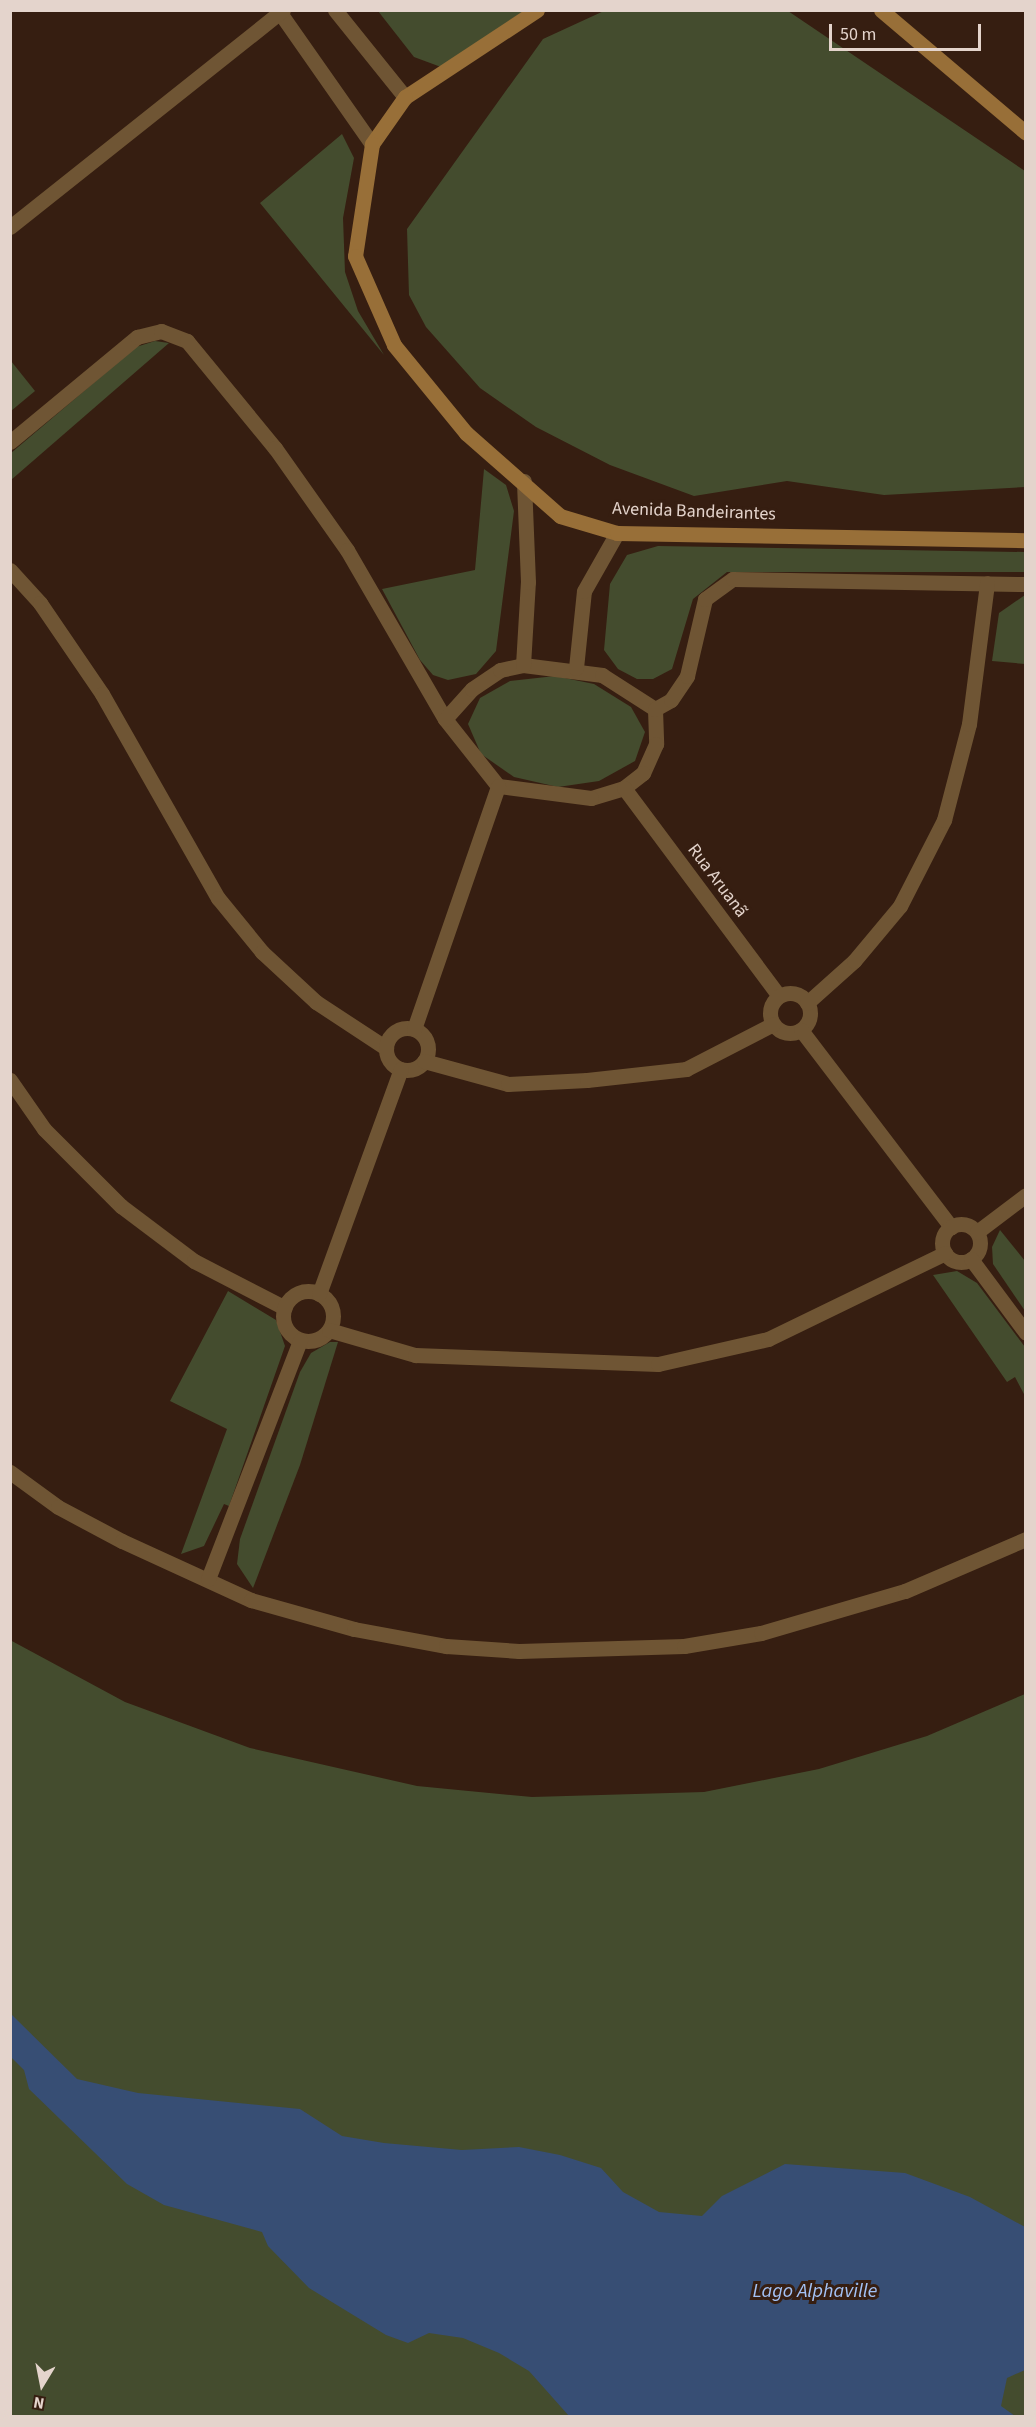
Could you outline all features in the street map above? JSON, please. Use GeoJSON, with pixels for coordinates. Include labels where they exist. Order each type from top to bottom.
{"type":"FeatureCollection","features":[{"type":"Feature","properties":{"kind":"street"},"geometry":{"type":"LineString","coordinates":[[335,10],[405,97]]}},
{"type":"Feature","properties":{"kind":"street","name":"Avenida Bandeirantes"},"geometry":{"type":"LineString","coordinates":[[537,10],[405,97],[372,144],[355,256],[394,345],[466,433],[524,481],[560,516],[617,532],[1026,540]]}},
{"type":"Feature","properties":{"kind":"street"},"geometry":{"type":"LineString","coordinates":[[881,10],[1026,133]]}},
{"type":"Feature","properties":{"kind":"street"},"geometry":{"type":"LineString","coordinates":[[10,227],[279,12],[372,144]]}},
{"type":"Feature","properties":{"kind":"street"},"geometry":{"type":"LineString","coordinates":[[10,442],[136,337],[161,331],[187,341],[275,448],[347,550],[445,719],[498,786],[568,797],[624,788],[643,773],[656,744],[655,709],[627,686],[576,668],[523,665],[501,670],[472,688],[445,719]]}},
{"type":"Feature","properties":{"kind":"street"},"geometry":{"type":"LineString","coordinates":[[523,665],[528,582],[524,481]]}},
{"type":"Feature","properties":{"kind":"street"},"geometry":{"type":"LineString","coordinates":[[576,668],[584,591],[617,532]]}},
{"type":"Feature","properties":{"kind":"street"},"geometry":{"type":"LineString","coordinates":[[10,570],[40,603],[102,694],[218,898],[262,952],[316,1002],[386,1048],[390,1061],[401,1069],[415,1068],[424,1060],[427,1042],[414,1029]]}},
{"type":"Feature","properties":{"kind":"street"},"geometry":{"type":"LineString","coordinates":[[655,709],[671,700],[687,676],[705,599],[733,579],[1026,584]]}},
{"type":"Feature","properties":{"kind":"street"},"geometry":{"type":"LineString","coordinates":[[807,1003],[854,961],[900,906],[944,820],[969,724],[987,584]]}},
{"type":"Feature","properties":{"kind":"street"},"geometry":{"type":"LineString","coordinates":[[414,1029],[498,786]]}},
{"type":"Feature","properties":{"kind":"street","name":"Rua Aruanã"},"geometry":{"type":"LineString","coordinates":[[624,788],[779,996]]}},
{"type":"Feature","properties":{"kind":"street"},"geometry":{"type":"LineString","coordinates":[[796,994],[807,1003],[809,1018],[801,1030],[786,1033],[773,1024],[771,1008],[779,996],[796,994]]}},
{"type":"Feature","properties":{"kind":"street"},"geometry":{"type":"LineString","coordinates":[[424,1060],[508,1084],[609,1077],[686,1069],[773,1024]]}},
{"type":"Feature","properties":{"kind":"street"},"geometry":{"type":"LineString","coordinates":[[386,1048],[395,1031],[414,1029]]}},
{"type":"Feature","properties":{"kind":"street"},"geometry":{"type":"LineString","coordinates":[[801,1030],[951,1227]]}},
{"type":"Feature","properties":{"kind":"street"},"geometry":{"type":"LineString","coordinates":[[319,1293],[401,1069]]}},
{"type":"Feature","properties":{"kind":"street"},"geometry":{"type":"LineString","coordinates":[[10,1080],[44,1129],[121,1206],[194,1261],[285,1308]]}},
{"type":"Feature","properties":{"kind":"street"},"geometry":{"type":"LineString","coordinates":[[977,1232],[1026,1195]]}},
{"type":"Feature","properties":{"kind":"street"},"geometry":{"type":"LineString","coordinates":[[965,1224],[977,1232],[980,1245],[972,1259],[957,1262],[945,1253],[942,1239],[951,1227],[965,1224]]}},
{"type":"Feature","properties":{"kind":"street"},"geometry":{"type":"LineString","coordinates":[[329,1330],[415,1355],[546,1364],[658,1364],[768,1339],[945,1253]]}},
{"type":"Feature","properties":{"kind":"street"},"geometry":{"type":"LineString","coordinates":[[972,1259],[1026,1333]]}},
{"type":"Feature","properties":{"kind":"street"},"geometry":{"type":"LineString","coordinates":[[319,1293],[332,1308],[329,1330],[316,1340],[300,1340],[285,1326],[285,1308],[297,1294],[319,1293]]}},
{"type":"Feature","properties":{"kind":"street"},"geometry":{"type":"LineString","coordinates":[[208,1579],[300,1340]]}},
{"type":"Feature","properties":{"kind":"street"},"geometry":{"type":"LineString","coordinates":[[10,1472],[103,1531],[251,1600],[354,1629],[446,1646],[579,1653],[684,1646],[772,1630],[905,1591],[1026,1539]]}},
{"type":"Feature","properties":{"kind":"green space"},"geometry":{"type":"Polygon","coordinates":[[[606,10],[788,11],[1025,171],[1025,487],[884,495],[787,481],[694,496],[610,465],[536,427],[480,388],[426,327],[409,295],[407,229],[543,39],[606,10]]]}},
{"type":"Feature","properties":{"kind":"green space"},"geometry":{"type":"Polygon","coordinates":[[[378,11],[524,11],[441,67],[414,57],[378,11]]]}},
{"type":"Feature","properties":{"kind":"green space"},"geometry":{"type":"Polygon","coordinates":[[[342,134],[354,158],[343,218],[345,272],[358,311],[384,355],[260,203],[342,134]]]}},
{"type":"Feature","properties":{"kind":"green space"},"geometry":{"type":"Polygon","coordinates":[[[155,341],[169,343],[11,480],[11,453],[136,347],[155,341]]]}},
{"type":"Feature","properties":{"kind":"green space"},"geometry":{"type":"Polygon","coordinates":[[[11,361],[35,391],[10,411],[11,361]]]}},
{"type":"Feature","properties":{"kind":"green space"},"geometry":{"type":"Polygon","coordinates":[[[484,469],[506,485],[514,511],[496,651],[476,674],[448,680],[433,675],[420,660],[382,589],[475,570],[484,469]]]}},
{"type":"Feature","properties":{"kind":"green space"},"geometry":{"type":"Polygon","coordinates":[[[658,546],[1025,552],[1025,572],[727,572],[693,599],[672,669],[653,679],[637,679],[618,669],[604,650],[610,584],[627,555],[658,546]]]}},
{"type":"Feature","properties":{"kind":"green space"},"geometry":{"type":"Polygon","coordinates":[[[1025,595],[1025,664],[992,661],[999,613],[1025,595]]]}},
{"type":"Feature","properties":{"kind":"green space"},"geometry":{"type":"Polygon","coordinates":[[[555,676],[594,684],[631,707],[645,732],[635,761],[599,781],[558,787],[514,777],[481,754],[468,724],[480,698],[510,681],[555,676]]]}},
{"type":"Feature","properties":{"kind":"green space"},"geometry":{"type":"Polygon","coordinates":[[[1000,1230],[1025,1261],[1025,1311],[993,1264],[992,1247],[1000,1230]]]}},
{"type":"Feature","properties":{"kind":"green space"},"geometry":{"type":"Polygon","coordinates":[[[957,1271],[977,1283],[1025,1347],[1025,1396],[1015,1377],[1007,1382],[933,1275],[957,1271]]]}},
{"type":"Feature","properties":{"kind":"green space"},"geometry":{"type":"Polygon","coordinates":[[[228,1291],[276,1320],[285,1346],[229,1506],[224,1504],[204,1546],[181,1554],[227,1429],[170,1401],[228,1291]]]}},
{"type":"Feature","properties":{"kind":"green space"},"geometry":{"type":"Polygon","coordinates":[[[330,1342],[338,1342],[300,1465],[253,1588],[237,1564],[240,1539],[300,1372],[311,1353],[330,1342]]]}},
{"type":"Feature","properties":{"kind":"green space"},"geometry":{"type":"Polygon","coordinates":[[[10,1640],[125,1702],[250,1748],[417,1786],[532,1797],[704,1792],[819,1769],[927,1736],[1025,1694],[1025,2416],[11,2416],[10,1640]]]}},
{"type":"Feature","properties":{"kind":"water","name":"Lago Alphaville"},"geometry":{"type":"Polygon","coordinates":[[[11,2014],[77,2079],[138,2093],[300,2109],[342,2136],[384,2143],[462,2150],[519,2147],[560,2155],[601,2168],[623,2192],[659,2212],[702,2216],[722,2196],[785,2164],[905,2173],[970,2197],[1025,2227],[1025,2370],[1007,2378],[1001,2406],[1015,2416],[569,2416],[529,2371],[499,2353],[463,2338],[429,2333],[408,2343],[386,2335],[309,2288],[268,2246],[262,2232],[164,2205],[127,2184],[29,2089],[24,2070],[11,2057],[11,2014]]]}}]}
